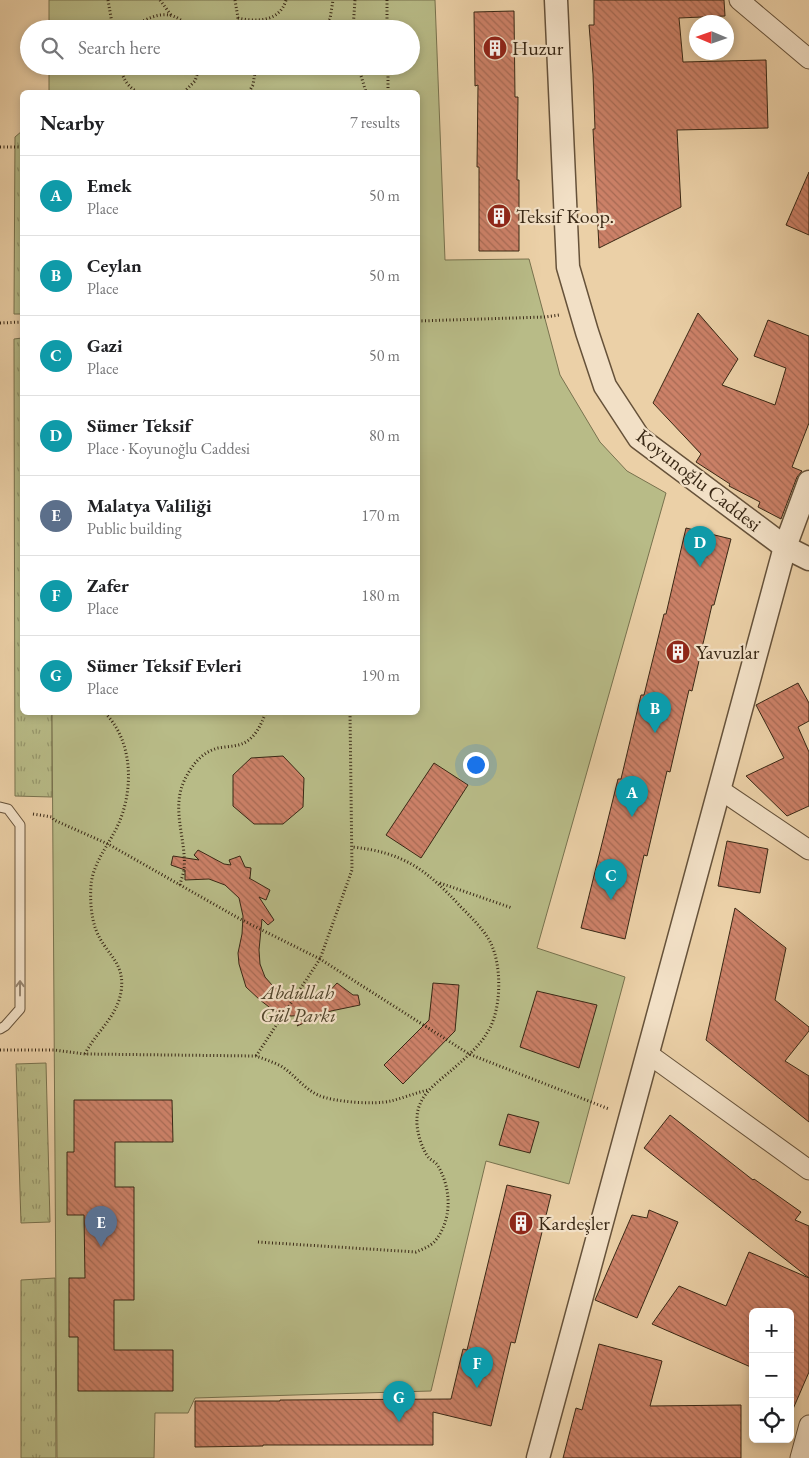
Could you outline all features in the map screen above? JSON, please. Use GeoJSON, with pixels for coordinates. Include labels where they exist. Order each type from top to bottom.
{"type":"FeatureCollection","features":[{"type":"Feature","properties":{"kind":"street","name":"Koyunoğlu Caddesi"},"geometry":{"type":"LineString","coordinates":[[556,0],[568,267],[605,386],[639,438],[785,547],[809,559]]}},
{"type":"Feature","properties":{"kind":"street"},"geometry":{"type":"LineString","coordinates":[[739,0],[809,59]]}},
{"type":"Feature","properties":{"kind":"street"},"geometry":{"type":"LineString","coordinates":[[538,1458],[785,547],[809,482]]}},
{"type":"Feature","properties":{"kind":"street"},"geometry":{"type":"LineString","coordinates":[[719,789],[809,850]]}},
{"type":"Feature","properties":{"kind":"street"},"geometry":{"type":"LineString","coordinates":[[647,1053],[809,1170]]}},
{"type":"Feature","properties":{"kind":"street"},"geometry":{"type":"LineString","coordinates":[[800,1458],[809,1425]]}},
{"type":"Feature","properties":{"kind":"lane"},"geometry":{"type":"LineString","coordinates":[[0,807],[8,810],[20,825],[20,1009],[5,1026],[0,1028]]}},
{"type":"Feature","properties":{"kind":"path"},"geometry":{"type":"LineString","coordinates":[[108,0],[111,20]]}},
{"type":"Feature","properties":{"kind":"path"},"geometry":{"type":"LineString","coordinates":[[160,0],[172,15],[181,20]]}},
{"type":"Feature","properties":{"kind":"path"},"geometry":{"type":"LineString","coordinates":[[235,0],[238,18],[251,20]]}},
{"type":"Feature","properties":{"kind":"path"},"geometry":{"type":"LineString","coordinates":[[262,20],[274,17],[286,0]]}},
{"type":"Feature","properties":{"kind":"path"},"geometry":{"type":"LineString","coordinates":[[329,20],[333,0]]}},
{"type":"Feature","properties":{"kind":"path"},"geometry":{"type":"LineString","coordinates":[[354,20],[355,0]]}},
{"type":"Feature","properties":{"kind":"path"},"geometry":{"type":"LineString","coordinates":[[387,0],[388,20]]}},
{"type":"Feature","properties":{"kind":"path"},"geometry":{"type":"LineString","coordinates":[[145,20],[162,14],[172,15]]}},
{"type":"Feature","properties":{"kind":"path"},"geometry":{"type":"LineString","coordinates":[[123,75],[129,88],[133,90]]}},
{"type":"Feature","properties":{"kind":"path"},"geometry":{"type":"LineString","coordinates":[[186,90],[196,75]]}},
{"type":"Feature","properties":{"kind":"path"},"geometry":{"type":"LineString","coordinates":[[250,90],[255,75]]}},
{"type":"Feature","properties":{"kind":"path"},"geometry":{"type":"LineString","coordinates":[[361,75],[365,90]]}},
{"type":"Feature","properties":{"kind":"path"},"geometry":{"type":"LineString","coordinates":[[388,75],[388,90]]}},
{"type":"Feature","properties":{"kind":"path"},"geometry":{"type":"LineString","coordinates":[[0,147],[20,147]]}},
{"type":"Feature","properties":{"kind":"path"},"geometry":{"type":"LineString","coordinates":[[420,322],[545,317]]}},
{"type":"Feature","properties":{"kind":"path"},"geometry":{"type":"LineString","coordinates":[[0,323],[20,322]]}},
{"type":"Feature","properties":{"kind":"path"},"geometry":{"type":"LineString","coordinates":[[85,1054],[119,1003],[122,982],[116,961],[96,931],[91,906],[93,874],[97,862],[118,826],[124,810],[129,772],[122,738],[107,715]]}},
{"type":"Feature","properties":{"kind":"path"},"geometry":{"type":"LineString","coordinates":[[180,885],[184,871],[184,861],[178,806],[184,780],[197,761],[205,754],[217,748],[227,748],[244,743],[250,739],[256,732],[264,715]]}},
{"type":"Feature","properties":{"kind":"path"},"geometry":{"type":"LineString","coordinates":[[256,1056],[320,958],[352,870],[350,715]]}},
{"type":"Feature","properties":{"kind":"path"},"geometry":{"type":"LineString","coordinates":[[52,817],[108,844],[240,919],[320,958],[469,1054],[630,1118]]}},
{"type":"Feature","properties":{"kind":"path"},"geometry":{"type":"LineString","coordinates":[[258,1242],[416,1252],[435,1242],[447,1219],[447,1187],[437,1164],[429,1157],[420,1140],[416,1119],[418,1107],[429,1090],[469,1054],[488,1033],[494,1020],[499,988],[495,955],[489,940],[477,924],[425,872],[410,862],[392,855],[371,849],[352,847]]}},
{"type":"Feature","properties":{"kind":"path"},"geometry":{"type":"LineString","coordinates":[[437,882],[512,908]]}},
{"type":"Feature","properties":{"kind":"path"},"geometry":{"type":"LineString","coordinates":[[0,1050],[54,1050],[85,1054],[256,1056],[280,1066],[302,1085],[317,1094],[334,1100],[389,1101],[429,1090]]}},
{"type":"Feature","properties":{"kind":"green space","name":"Abdullah Gül Parkı"},"geometry":{"type":"Polygon","coordinates":[[[49,0],[435,0],[445,260],[529,259],[560,375],[600,442],[627,471],[666,493],[537,948],[625,977],[569,1184],[486,1161],[431,1391],[195,1398],[188,1413],[155,1413],[154,1458],[57,1458],[52,715],[420,715],[420,90],[49,90],[49,75],[420,75],[420,20],[49,20],[49,0]]]}},
{"type":"Feature","properties":{"kind":"green space"},"geometry":{"type":"Polygon","coordinates":[[[20,133],[20,314],[14,314],[15,137],[20,133]]]}},
{"type":"Feature","properties":{"kind":"green space"},"geometry":{"type":"Polygon","coordinates":[[[20,338],[20,715],[52,715],[52,797],[15,796],[14,339],[20,338]]]}},
{"type":"Feature","properties":{"kind":"green space"},"geometry":{"type":"Polygon","coordinates":[[[46,1063],[50,1222],[21,1223],[16,1064],[46,1063]]]}},
{"type":"Feature","properties":{"kind":"green space"},"geometry":{"type":"Polygon","coordinates":[[[55,1278],[56,1458],[21,1458],[21,1280],[55,1278]]]}},
{"type":"Feature","properties":{"kind":"building"},"geometry":{"type":"Polygon","coordinates":[[[594,0],[724,0],[725,15],[689,15],[689,18],[679,18],[683,62],[766,60],[768,128],[677,130],[681,207],[599,248],[593,129],[595,129],[593,74],[589,25],[594,25],[594,0]]]}},
{"type":"Feature","properties":{"kind":"building"},"geometry":{"type":"Polygon","coordinates":[[[514,11],[515,97],[518,97],[517,180],[519,180],[519,251],[479,251],[478,85],[475,86],[474,12],[514,11]]]}},
{"type":"Feature","properties":{"kind":"building"},"geometry":{"type":"Polygon","coordinates":[[[809,172],[809,235],[786,225],[809,172]]]}},
{"type":"Feature","properties":{"kind":"building"},"geometry":{"type":"Polygon","coordinates":[[[698,313],[738,359],[722,385],[775,405],[786,368],[754,356],[768,320],[809,336],[809,423],[792,467],[802,471],[797,477],[781,519],[758,507],[760,502],[729,486],[730,484],[696,462],[701,454],[653,403],[698,313]]]}},
{"type":"Feature","properties":{"kind":"building"},"geometry":{"type":"Polygon","coordinates":[[[686,528],[731,539],[714,605],[712,605],[692,691],[689,690],[670,772],[667,771],[647,856],[644,855],[625,939],[581,928],[618,779],[621,779],[641,695],[644,695],[664,614],[666,614],[686,528]]]}},
{"type":"Feature","properties":{"kind":"building"},"geometry":{"type":"Polygon","coordinates":[[[798,683],[809,703],[809,721],[798,727],[809,752],[809,806],[787,816],[746,776],[784,758],[756,705],[798,683]]]}},
{"type":"Feature","properties":{"kind":"building"},"geometry":{"type":"Polygon","coordinates":[[[283,756],[304,778],[303,807],[283,824],[254,824],[233,806],[233,775],[251,758],[283,756]]]}},
{"type":"Feature","properties":{"kind":"building"},"geometry":{"type":"Polygon","coordinates":[[[434,763],[468,785],[421,858],[386,835],[434,763]]]}},
{"type":"Feature","properties":{"kind":"building"},"geometry":{"type":"Polygon","coordinates":[[[727,841],[768,849],[760,893],[718,886],[727,841]]]}},
{"type":"Feature","properties":{"kind":"building"},"geometry":{"type":"Polygon","coordinates":[[[198,850],[224,864],[231,865],[229,860],[240,856],[245,867],[251,868],[249,878],[270,890],[266,900],[259,897],[274,920],[268,925],[262,919],[259,950],[260,964],[265,977],[272,985],[280,992],[302,997],[325,996],[337,983],[353,995],[358,995],[360,1005],[331,1011],[297,1026],[306,1015],[291,1016],[273,1010],[246,987],[239,964],[238,953],[243,916],[239,898],[225,885],[209,879],[185,880],[185,870],[171,865],[173,856],[199,860],[194,855],[198,850]]]}},
{"type":"Feature","properties":{"kind":"building"},"geometry":{"type":"Polygon","coordinates":[[[735,908],[786,948],[775,1000],[809,1027],[809,1031],[785,1061],[809,1076],[809,1122],[706,1040],[735,908]]]}},
{"type":"Feature","properties":{"kind":"building"},"geometry":{"type":"Polygon","coordinates":[[[433,983],[459,985],[455,1031],[403,1084],[384,1065],[429,1020],[433,983]]]}},
{"type":"Feature","properties":{"kind":"building"},"geometry":{"type":"Polygon","coordinates":[[[537,991],[597,1005],[579,1068],[520,1047],[537,991]]]}},
{"type":"Feature","properties":{"kind":"building"},"geometry":{"type":"Polygon","coordinates":[[[74,1100],[172,1100],[173,1142],[115,1142],[115,1187],[134,1187],[134,1300],[114,1300],[114,1350],[173,1350],[173,1391],[78,1391],[78,1337],[69,1337],[69,1278],[85,1278],[84,1215],[67,1215],[67,1152],[74,1152],[74,1100]]]}},
{"type":"Feature","properties":{"kind":"building"},"geometry":{"type":"Polygon","coordinates":[[[508,1114],[539,1122],[530,1153],[499,1145],[508,1114]]]}},
{"type":"Feature","properties":{"kind":"building"},"geometry":{"type":"Polygon","coordinates":[[[670,1115],[753,1180],[801,1212],[795,1220],[809,1226],[809,1278],[644,1148],[670,1115]]]}},
{"type":"Feature","properties":{"kind":"building"},"geometry":{"type":"Polygon","coordinates":[[[507,1185],[551,1195],[515,1343],[511,1342],[491,1426],[433,1412],[433,1445],[195,1447],[195,1401],[451,1399],[463,1349],[467,1350],[507,1185]]]}},
{"type":"Feature","properties":{"kind":"building"},"geometry":{"type":"Polygon","coordinates":[[[649,1210],[678,1222],[637,1318],[595,1300],[632,1215],[647,1218],[649,1210]]]}},
{"type":"Feature","properties":{"kind":"building"},"geometry":{"type":"Polygon","coordinates":[[[749,1252],[809,1278],[809,1372],[794,1407],[794,1308],[749,1308],[749,1366],[652,1324],[679,1286],[726,1306],[749,1252]]]}},
{"type":"Feature","properties":{"kind":"building"},"geometry":{"type":"Polygon","coordinates":[[[599,1344],[662,1361],[650,1406],[741,1405],[741,1458],[563,1458],[576,1408],[582,1410],[599,1344]]]}},
{"type":"Feature","properties":{"kind":"place","name":"Huzur"},"geometry":{"type":"Point","coordinates":[495,48]}},
{"type":"Feature","properties":{"kind":"place","name":"Teksif Koop."},"geometry":{"type":"Point","coordinates":[499,216]}},
{"type":"Feature","properties":{"kind":"place","name":"Sümer Teksif"},"geometry":{"type":"Point","coordinates":[700,567]}},
{"type":"Feature","properties":{"kind":"place","name":"Yavuzlar"},"geometry":{"type":"Point","coordinates":[678,652]}},
{"type":"Feature","properties":{"kind":"place","name":"Ceylan"},"geometry":{"type":"Point","coordinates":[655,733]}},
{"type":"Feature","properties":{"kind":"place","name":"Emek"},"geometry":{"type":"Point","coordinates":[632,817]}},
{"type":"Feature","properties":{"kind":"place","name":"Gazi"},"geometry":{"type":"Point","coordinates":[611,900]}},
{"type":"Feature","properties":{"kind":"place","name":"Kardeşler"},"geometry":{"type":"Point","coordinates":[521,1223]}},
{"type":"Feature","properties":{"kind":"place","name":"Malatya Valiliği"},"geometry":{"type":"Point","coordinates":[101,1247]}},
{"type":"Feature","properties":{"kind":"place","name":"Zafer"},"geometry":{"type":"Point","coordinates":[477,1388]}},
{"type":"Feature","properties":{"kind":"place","name":"Sümer Teksif Evleri"},"geometry":{"type":"Point","coordinates":[399,1422]}}]}
